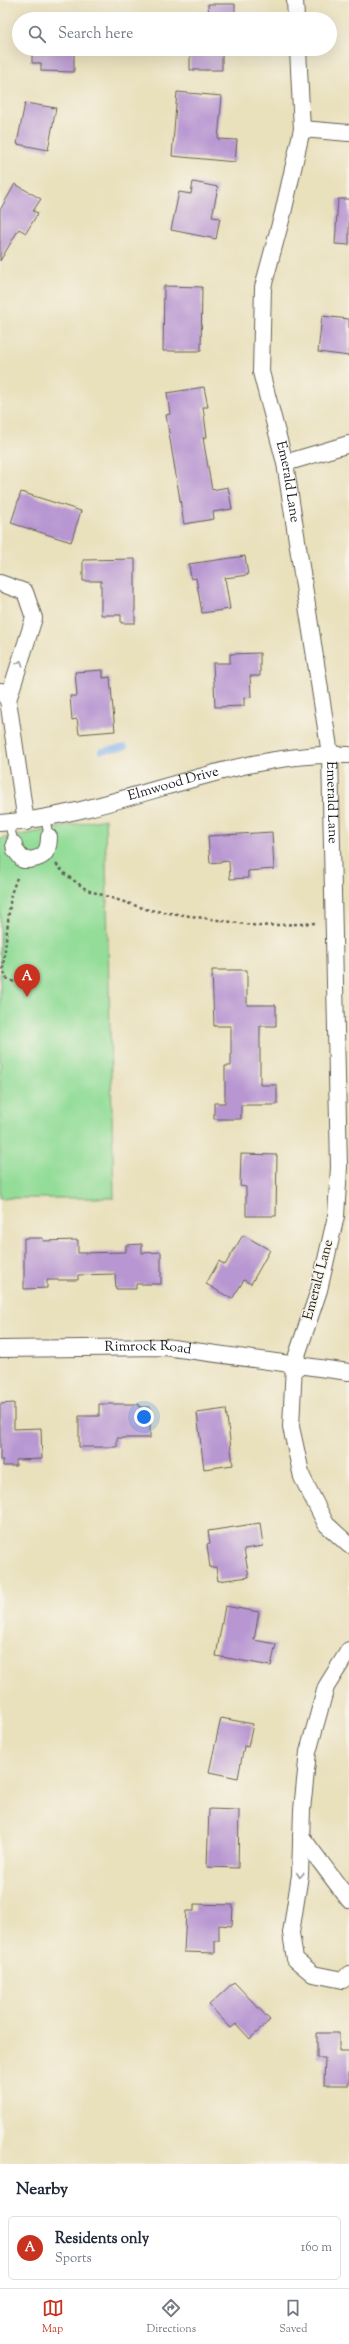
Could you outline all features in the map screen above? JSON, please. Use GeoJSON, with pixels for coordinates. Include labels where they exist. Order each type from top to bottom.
{"type":"FeatureCollection","features":[{"type":"Feature","properties":{"kind":"street"},"geometry":{"type":"LineString","coordinates":[[296,0],[296,12]]}},
{"type":"Feature","properties":{"kind":"street","name":"Emerald Lane"},"geometry":{"type":"LineString","coordinates":[[298,56],[302,129],[283,213],[263,288],[261,372],[285,463],[330,754],[340,1167],[336,1216],[319,1290],[294,1364],[291,1427],[302,1477],[326,1524],[349,1545]]}},
{"type":"Feature","properties":{"kind":"street"},"geometry":{"type":"LineString","coordinates":[[302,129],[349,133]]}},
{"type":"Feature","properties":{"kind":"street"},"geometry":{"type":"LineString","coordinates":[[285,463],[349,444]]}},
{"type":"Feature","properties":{"kind":"street"},"geometry":{"type":"LineString","coordinates":[[0,583],[25,592],[34,618],[4,695],[26,822]]}},
{"type":"Feature","properties":{"kind":"street","name":"Elmwood Drive"},"geometry":{"type":"LineString","coordinates":[[5,823],[26,822],[45,818],[135,797],[195,779],[268,762],[330,754],[349,755]]}},
{"type":"Feature","properties":{"kind":"street"},"geometry":{"type":"LineString","coordinates":[[14,844],[15,850],[24,860],[41,858],[46,853],[50,837]]}},
{"type":"Feature","properties":{"kind":"street","name":"Rimrock Road"},"geometry":{"type":"LineString","coordinates":[[0,1349],[165,1347],[349,1372]]}},
{"type":"Feature","properties":{"kind":"street"},"geometry":{"type":"LineString","coordinates":[[349,1650],[326,1687],[308,1752],[301,1836],[300,1875],[291,1933],[294,1959],[313,1974],[343,1980],[349,1974]]}},
{"type":"Feature","properties":{"kind":"street"},"geometry":{"type":"LineString","coordinates":[[301,1836],[349,1900]]}},
{"type":"Feature","properties":{"kind":"lane"},"geometry":{"type":"LineString","coordinates":[[45,818],[50,837]]}},
{"type":"Feature","properties":{"kind":"lane"},"geometry":{"type":"LineString","coordinates":[[5,823],[14,844]]}},
{"type":"Feature","properties":{"kind":"path"},"geometry":{"type":"LineString","coordinates":[[46,853],[66,875],[87,890],[150,910],[259,926],[334,923]]}},
{"type":"Feature","properties":{"kind":"path"},"geometry":{"type":"LineString","coordinates":[[14,982],[6,978],[3,968],[6,924],[11,894],[24,860]]}},
{"type":"Feature","properties":{"kind":"green space"},"geometry":{"type":"Polygon","coordinates":[[[105,819],[114,1198],[0,1198],[0,839],[105,819]]]}},
{"type":"Feature","properties":{"kind":"building"},"geometry":{"type":"Polygon","coordinates":[[[208,4],[235,4],[235,12],[209,12],[208,4]]]}},
{"type":"Feature","properties":{"kind":"building"},"geometry":{"type":"Polygon","coordinates":[[[32,56],[74,56],[74,72],[41,71],[41,63],[32,63],[32,56]]]}},
{"type":"Feature","properties":{"kind":"building"},"geometry":{"type":"Polygon","coordinates":[[[190,56],[222,56],[222,70],[190,70],[190,56]]]}},
{"type":"Feature","properties":{"kind":"building"},"geometry":{"type":"Polygon","coordinates":[[[177,92],[222,96],[218,139],[237,140],[235,162],[172,156],[177,92]]]}},
{"type":"Feature","properties":{"kind":"building"},"geometry":{"type":"Polygon","coordinates":[[[25,103],[56,108],[48,150],[17,144],[25,103]]]}},
{"type":"Feature","properties":{"kind":"building"},"geometry":{"type":"Polygon","coordinates":[[[193,182],[218,187],[212,217],[220,218],[216,239],[171,230],[179,192],[191,194],[193,182]]]}},
{"type":"Feature","properties":{"kind":"building"},"geometry":{"type":"Polygon","coordinates":[[[15,184],[41,199],[33,211],[38,213],[26,233],[19,229],[0,261],[0,210],[15,184]]]}},
{"type":"Feature","properties":{"kind":"building"},"geometry":{"type":"Polygon","coordinates":[[[338,199],[349,199],[349,245],[335,244],[338,199]]]}},
{"type":"Feature","properties":{"kind":"building"},"geometry":{"type":"Polygon","coordinates":[[[164,286],[202,287],[201,351],[163,351],[164,286]]]}},
{"type":"Feature","properties":{"kind":"building"},"geometry":{"type":"Polygon","coordinates":[[[322,316],[349,319],[349,356],[318,352],[322,316]]]}},
{"type":"Feature","properties":{"kind":"building"},"geometry":{"type":"Polygon","coordinates":[[[204,387],[208,407],[203,407],[207,437],[203,438],[212,490],[228,487],[232,509],[213,512],[214,519],[184,524],[166,415],[170,414],[167,393],[204,387]]]}},
{"type":"Feature","properties":{"kind":"building"},"geometry":{"type":"Polygon","coordinates":[[[21,492],[81,511],[71,542],[11,523],[21,492]]]}},
{"type":"Feature","properties":{"kind":"building"},"geometry":{"type":"Polygon","coordinates":[[[245,556],[248,575],[225,578],[230,609],[202,613],[196,578],[191,579],[189,564],[245,556]]]}},
{"type":"Feature","properties":{"kind":"building"},"geometry":{"type":"Polygon","coordinates":[[[135,559],[135,623],[121,623],[121,615],[101,615],[101,581],[83,581],[83,560],[135,559]]]}},
{"type":"Feature","properties":{"kind":"building"},"geometry":{"type":"Polygon","coordinates":[[[260,653],[260,676],[250,676],[251,697],[244,698],[244,706],[215,707],[213,663],[230,663],[230,654],[260,653]]]}},
{"type":"Feature","properties":{"kind":"building"},"geometry":{"type":"Polygon","coordinates":[[[103,670],[103,678],[110,677],[115,731],[79,734],[77,719],[72,720],[70,696],[77,696],[75,672],[103,670]]]}},
{"type":"Feature","properties":{"kind":"building"},"geometry":{"type":"Polygon","coordinates":[[[272,832],[274,869],[248,871],[248,878],[230,879],[229,861],[210,863],[208,836],[272,832]]]}},
{"type":"Feature","properties":{"kind":"building"},"geometry":{"type":"Polygon","coordinates":[[[212,970],[247,970],[247,1005],[276,1005],[276,1026],[260,1026],[260,1085],[277,1085],[277,1105],[241,1105],[241,1119],[214,1119],[214,1103],[225,1103],[225,1066],[231,1066],[231,1026],[214,1026],[212,970]]]}},
{"type":"Feature","properties":{"kind":"building"},"geometry":{"type":"Polygon","coordinates":[[[241,1154],[277,1155],[276,1216],[246,1216],[246,1187],[240,1186],[241,1154]]]}},
{"type":"Feature","properties":{"kind":"building"},"geometry":{"type":"Polygon","coordinates":[[[243,1235],[270,1250],[251,1284],[244,1280],[232,1299],[206,1284],[219,1261],[225,1265],[243,1235]]]}},
{"type":"Feature","properties":{"kind":"building"},"geometry":{"type":"Polygon","coordinates":[[[24,1238],[43,1238],[43,1241],[78,1240],[78,1253],[126,1252],[126,1245],[142,1244],[142,1253],[161,1252],[161,1284],[136,1284],[136,1289],[116,1289],[115,1274],[78,1275],[78,1280],[47,1280],[47,1288],[24,1289],[24,1238]]]}},
{"type":"Feature","properties":{"kind":"building"},"geometry":{"type":"Polygon","coordinates":[[[14,1403],[14,1429],[41,1428],[42,1459],[16,1460],[16,1466],[3,1466],[3,1460],[0,1460],[0,1404],[14,1403]]]}},
{"type":"Feature","properties":{"kind":"building"},"geometry":{"type":"Polygon","coordinates":[[[99,1404],[139,1404],[139,1407],[150,1407],[150,1438],[117,1438],[117,1447],[79,1447],[79,1416],[99,1416],[99,1404]]]}},
{"type":"Feature","properties":{"kind":"building"},"geometry":{"type":"Polygon","coordinates":[[[226,1409],[233,1465],[204,1469],[197,1413],[226,1409]]]}},
{"type":"Feature","properties":{"kind":"building"},"geometry":{"type":"Polygon","coordinates":[[[260,1523],[263,1546],[244,1549],[249,1577],[218,1581],[216,1567],[210,1568],[207,1544],[210,1543],[208,1531],[260,1523]]]}},
{"type":"Feature","properties":{"kind":"building"},"geometry":{"type":"Polygon","coordinates":[[[225,1606],[259,1612],[254,1640],[276,1644],[271,1666],[216,1656],[225,1606]]]}},
{"type":"Feature","properties":{"kind":"building"},"geometry":{"type":"Polygon","coordinates":[[[221,1718],[253,1724],[248,1747],[244,1746],[238,1778],[209,1772],[221,1718]]]}},
{"type":"Feature","properties":{"kind":"building"},"geometry":{"type":"Polygon","coordinates":[[[209,1809],[239,1810],[238,1868],[207,1867],[209,1809]]]}},
{"type":"Feature","properties":{"kind":"building"},"geometry":{"type":"Polygon","coordinates":[[[194,1904],[233,1905],[232,1926],[219,1925],[219,1941],[215,1941],[215,1953],[184,1952],[186,1911],[194,1911],[194,1904]]]}},
{"type":"Feature","properties":{"kind":"building"},"geometry":{"type":"Polygon","coordinates":[[[234,1982],[270,2020],[250,2039],[236,2024],[231,2028],[209,2005],[234,1982]]]}},
{"type":"Feature","properties":{"kind":"building"},"geometry":{"type":"Polygon","coordinates":[[[317,2033],[339,2033],[339,2051],[349,2051],[349,2085],[324,2085],[325,2058],[317,2058],[317,2033]]]}},
{"type":"Feature","properties":{"kind":"waterway"},"geometry":{"type":"LineString","coordinates":[[101,751],[125,747]]}},
{"type":"Feature","properties":{"kind":"place","name":"Residents only"},"geometry":{"type":"Point","coordinates":[27,997]}}]}
